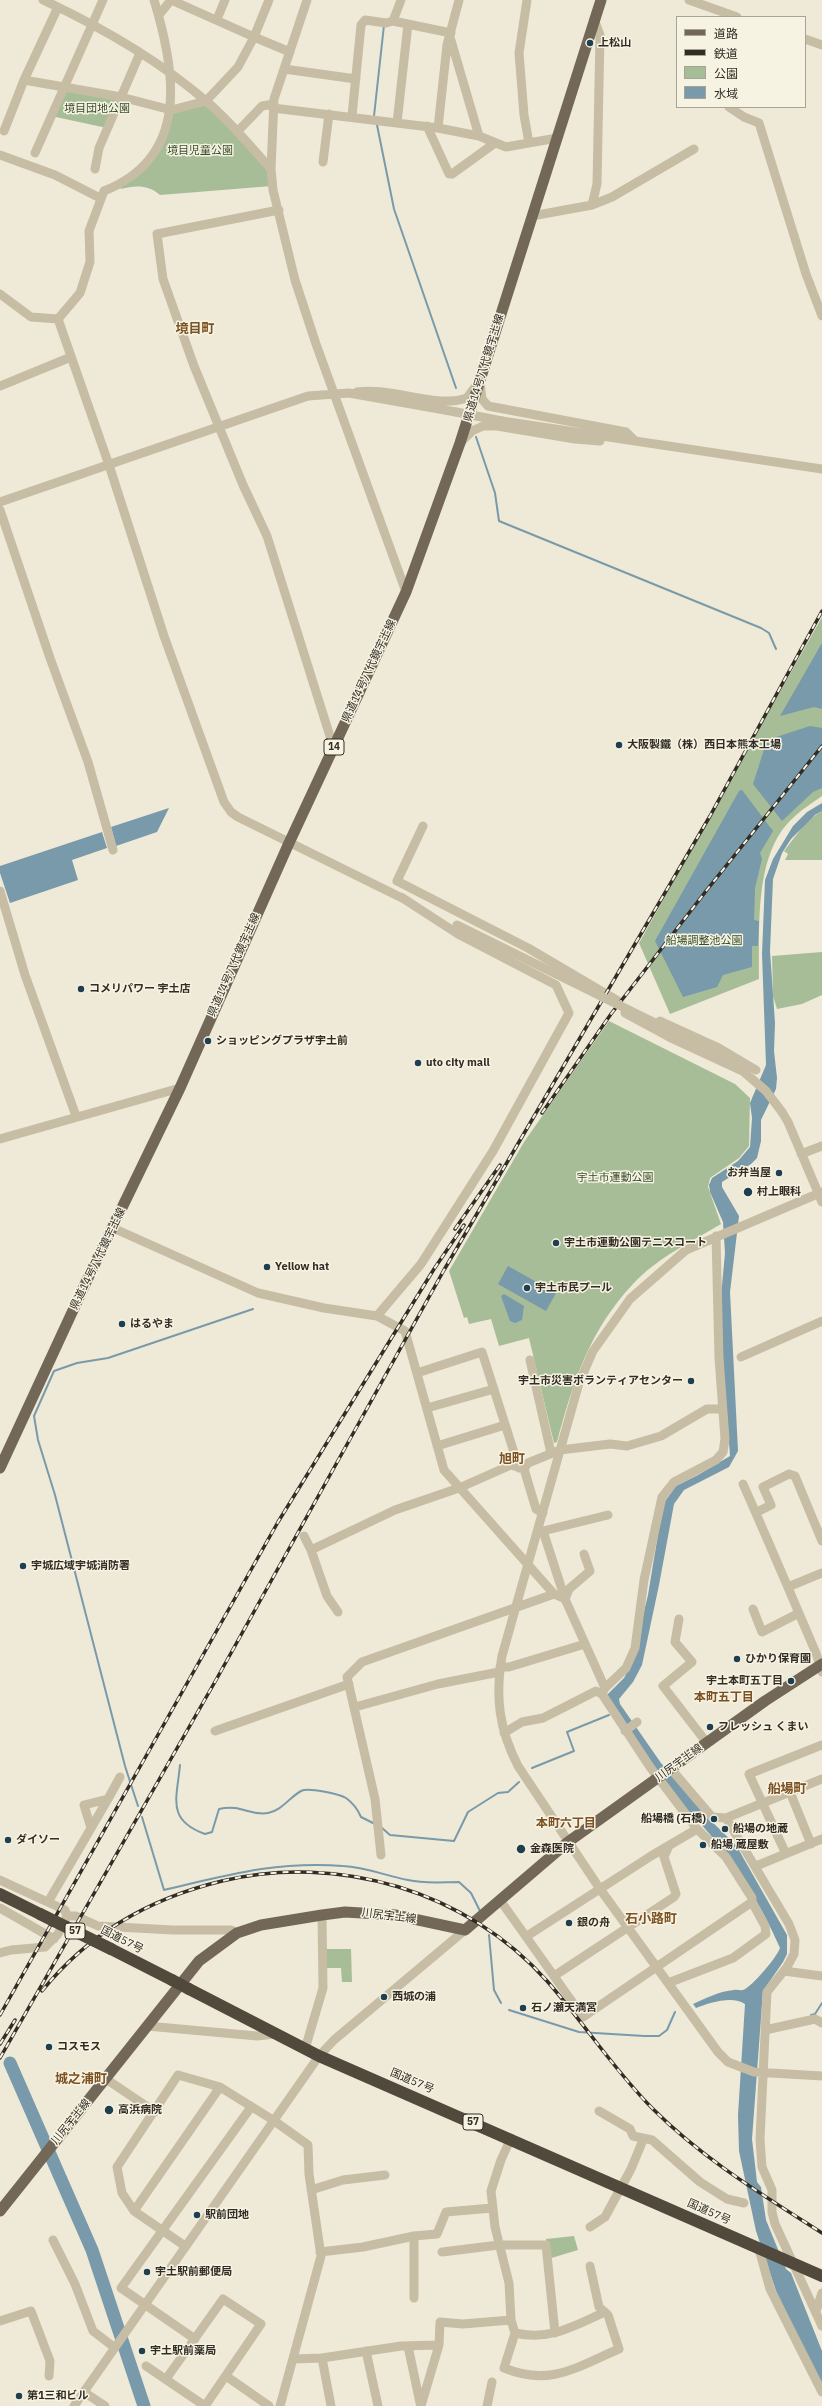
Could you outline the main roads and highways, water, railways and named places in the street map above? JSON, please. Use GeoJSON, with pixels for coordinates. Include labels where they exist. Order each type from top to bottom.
{"type":"FeatureCollection","features":[{"type":"Feature","properties":{"kind":"highway","name":"国道57号"},"geometry":{"type":"LineString","coordinates":[[0,1894],[190,1989],[319,2056],[511,2138],[822,2276]]}},
{"type":"Feature","properties":{"kind":"main road","name":"県道14号八代鏡宇土線"},"geometry":{"type":"LineString","coordinates":[[0,1468],[180,1088],[289,843],[406,592],[460,443],[601,0]]}},
{"type":"Feature","properties":{"kind":"main road","name":"川尻宇土線"},"geometry":{"type":"LineString","coordinates":[[0,2211],[199,1961],[237,1933],[261,1925],[345,1912],[395,1915],[465,1930],[568,1842],[785,1687],[821,1668]]}},
{"type":"Feature","properties":{"kind":"water"},"geometry":{"type":"Polygon","coordinates":[[[822,643],[822,709],[814,707],[780,716],[822,643]]]}},
{"type":"Feature","properties":{"kind":"water"},"geometry":{"type":"Polygon","coordinates":[[[810,726],[822,728],[822,788],[813,792],[782,821],[753,784],[767,740],[810,726]]]}},
{"type":"Feature","properties":{"kind":"water"},"geometry":{"type":"Polygon","coordinates":[[[742,790],[773,831],[760,853],[762,859],[755,888],[754,920],[759,921],[758,946],[752,946],[752,967],[723,975],[717,987],[683,997],[655,941],[739,791],[742,790]]]}},
{"type":"Feature","properties":{"kind":"water"},"geometry":{"type":"Polygon","coordinates":[[[822,803],[822,811],[815,815],[791,839],[782,853],[773,879],[770,951],[775,1023],[774,1051],[777,1078],[776,1089],[761,1120],[761,1141],[757,1158],[751,1164],[722,1182],[722,1187],[739,1216],[730,1292],[738,1451],[729,1467],[684,1490],[674,1504],[642,1665],[633,1682],[619,1699],[620,1704],[661,1763],[707,1817],[736,1845],[787,1935],[787,1954],[763,1991],[752,2139],[757,2182],[761,2187],[766,2220],[786,2269],[791,2273],[822,2351],[822,2385],[776,2291],[756,2231],[739,2151],[738,2115],[745,2004],[740,2001],[727,2000],[714,2002],[696,2008],[693,2004],[718,1993],[747,1988],[764,1971],[780,1948],[764,1914],[735,1867],[700,1823],[695,1821],[664,1781],[607,1695],[624,1678],[631,1665],[648,1595],[663,1504],[676,1486],[730,1456],[722,1346],[721,1296],[725,1253],[723,1222],[710,1192],[709,1185],[712,1178],[738,1161],[750,1147],[752,1118],[750,1103],[766,1065],[762,954],[765,880],[773,859],[793,826],[807,812],[822,803]]]}},
{"type":"Feature","properties":{"kind":"water"},"geometry":{"type":"Polygon","coordinates":[[[169,808],[157,832],[116,846],[111,827],[169,808]]]}},
{"type":"Feature","properties":{"kind":"water"},"geometry":{"type":"Polygon","coordinates":[[[102,832],[107,848],[72,860],[78,880],[10,903],[0,873],[0,866],[102,832]]]}},
{"type":"Feature","properties":{"kind":"water","name":"宇土市民プール"},"geometry":{"type":"Polygon","coordinates":[[[508,1266],[556,1293],[546,1311],[498,1284],[508,1266]]]}},
{"type":"Feature","properties":{"kind":"water"},"geometry":{"type":"Polygon","coordinates":[[[504,1294],[524,1306],[522,1320],[515,1323],[510,1321],[501,1296],[504,1294]]]}},
{"type":"Feature","properties":{"kind":"waterway"},"geometry":{"type":"LineString","coordinates":[[374,116],[384,25]]}},
{"type":"Feature","properties":{"kind":"waterway"},"geometry":{"type":"LineString","coordinates":[[377,125],[394,209],[456,388]]}},
{"type":"Feature","properties":{"kind":"waterway"},"geometry":{"type":"LineString","coordinates":[[476,437],[495,493],[499,521],[761,628],[769,633],[776,649]]}},
{"type":"Feature","properties":{"kind":"waterway"},"geometry":{"type":"LineString","coordinates":[[138,1806],[125,1766],[55,1495],[38,1440],[34,1416],[54,1371],[77,1363],[108,1358],[253,1309]]}},
{"type":"Feature","properties":{"kind":"waterway"},"geometry":{"type":"LineString","coordinates":[[532,1768],[574,1751],[567,1732],[609,1715]]}},
{"type":"Feature","properties":{"kind":"waterway"},"geometry":{"type":"LineString","coordinates":[[180,1765],[176,1798],[179,1815],[184,1822],[205,1834],[212,1832],[219,1809],[234,1808],[256,1813],[273,1812],[301,1791],[305,1790],[324,1792],[346,1798],[355,1807],[361,1817],[375,1824]]}},
{"type":"Feature","properties":{"kind":"waterway"},"geometry":{"type":"LineString","coordinates":[[382,1828],[390,1835],[454,1841],[468,1812],[498,1793],[508,1792],[519,1782]]}},
{"type":"Feature","properties":{"kind":"waterway"},"geometry":{"type":"LineString","coordinates":[[142,1817],[164,1890],[231,1874],[274,1867],[319,1865],[343,1866],[360,1868],[414,1881],[459,1882],[471,1893],[480,1911]]}},
{"type":"Feature","properties":{"kind":"waterway"},"geometry":{"type":"LineString","coordinates":[[489,1935],[494,1990],[501,2003]]}},
{"type":"Feature","properties":{"kind":"waterway"},"geometry":{"type":"LineString","coordinates":[[811,2015],[815,2014],[822,2003]]}},
{"type":"Feature","properties":{"kind":"waterway"},"geometry":{"type":"LineString","coordinates":[[509,2010],[579,2032],[644,2036],[659,2036],[667,2030],[675,2012]]}},
{"type":"Feature","properties":{"kind":"waterway"},"geometry":{"type":"LineString","coordinates":[[10,2063],[92,2250],[144,2406]]}},
{"type":"Feature","properties":{"kind":"railway"},"geometry":{"type":"LineString","coordinates":[[0,2058],[216,1680],[444,1270],[710,816],[822,611]]}},
{"type":"Feature","properties":{"kind":"railway"},"geometry":{"type":"LineString","coordinates":[[542,1113],[611,1014],[706,891],[822,746]]}},
{"type":"Feature","properties":{"kind":"railway"},"geometry":{"type":"LineString","coordinates":[[455,1229],[500,1165]]}},
{"type":"Feature","properties":{"kind":"railway"},"geometry":{"type":"LineString","coordinates":[[0,2015],[278,1522],[434,1269],[464,1225]]}},
{"type":"Feature","properties":{"kind":"railway"},"geometry":{"type":"LineString","coordinates":[[42,1991],[80,1952],[100,1936],[146,1908],[170,1897],[196,1888],[222,1881],[266,1874],[310,1872],[355,1877],[398,1887],[440,1902],[479,1923],[515,1950],[547,1981],[625,2078],[653,2109],[672,2127],[734,2176],[822,2233]]}},
{"type":"Feature","properties":{"kind":"railway"},"geometry":{"type":"LineString","coordinates":[[0,2044],[15,2020]]}},
{"type":"Feature","properties":{"kind":"place","name":"上松山"},"geometry":{"type":"Point","coordinates":[590,43]}},
{"type":"Feature","properties":{"kind":"place","name":"大阪製鐵（株）西日本熊本工場"},"geometry":{"type":"Point","coordinates":[619,745]}},
{"type":"Feature","properties":{"kind":"place","name":"コメリパワー 宇土店"},"geometry":{"type":"Point","coordinates":[81,989]}},
{"type":"Feature","properties":{"kind":"place","name":"ショッピングプラザ宇土前"},"geometry":{"type":"Point","coordinates":[208,1041]}},
{"type":"Feature","properties":{"kind":"place","name":"uto city mall"},"geometry":{"type":"Point","coordinates":[418,1063]}},
{"type":"Feature","properties":{"kind":"place","name":"お弁当屋"},"geometry":{"type":"Point","coordinates":[779,1173]}},
{"type":"Feature","properties":{"kind":"place","name":"村上眼科"},"geometry":{"type":"Point","coordinates":[748,1192]}},
{"type":"Feature","properties":{"kind":"place","name":"宇土市運動公園テニスコート"},"geometry":{"type":"Point","coordinates":[556,1243]}},
{"type":"Feature","properties":{"kind":"place","name":"Yellow hat"},"geometry":{"type":"Point","coordinates":[267,1267]}},
{"type":"Feature","properties":{"kind":"place","name":"宇土市民プール"},"geometry":{"type":"Point","coordinates":[527,1288]}},
{"type":"Feature","properties":{"kind":"place","name":"はるやま"},"geometry":{"type":"Point","coordinates":[122,1324]}},
{"type":"Feature","properties":{"kind":"place","name":"宇土市災害ボランティアセンター"},"geometry":{"type":"Point","coordinates":[691,1381]}},
{"type":"Feature","properties":{"kind":"place","name":"宇城広域宇城消防署"},"geometry":{"type":"Point","coordinates":[23,1566]}},
{"type":"Feature","properties":{"kind":"place","name":"ひかり保育園"},"geometry":{"type":"Point","coordinates":[737,1659]}},
{"type":"Feature","properties":{"kind":"place","name":"宇土本町五丁目"},"geometry":{"type":"Point","coordinates":[791,1681]}},
{"type":"Feature","properties":{"kind":"place","name":"フレッシュ くまい"},"geometry":{"type":"Point","coordinates":[710,1727]}},
{"type":"Feature","properties":{"kind":"place","name":"船場橋 (石橋)"},"geometry":{"type":"Point","coordinates":[714,1819]}},
{"type":"Feature","properties":{"kind":"place","name":"船場の地蔵"},"geometry":{"type":"Point","coordinates":[725,1829]}},
{"type":"Feature","properties":{"kind":"place","name":"ダイソー"},"geometry":{"type":"Point","coordinates":[8,1840]}},
{"type":"Feature","properties":{"kind":"place","name":"船場 蔵屋敷"},"geometry":{"type":"Point","coordinates":[703,1845]}},
{"type":"Feature","properties":{"kind":"place","name":"金森医院"},"geometry":{"type":"Point","coordinates":[521,1849]}},
{"type":"Feature","properties":{"kind":"place","name":"銀の舟"},"geometry":{"type":"Point","coordinates":[569,1923]}},
{"type":"Feature","properties":{"kind":"place","name":"西城の浦"},"geometry":{"type":"Point","coordinates":[384,1997]}},
{"type":"Feature","properties":{"kind":"place","name":"石ノ瀬天満宮"},"geometry":{"type":"Point","coordinates":[523,2008]}},
{"type":"Feature","properties":{"kind":"place","name":"コスモス"},"geometry":{"type":"Point","coordinates":[49,2047]}},
{"type":"Feature","properties":{"kind":"place","name":"高浜病院"},"geometry":{"type":"Point","coordinates":[109,2110]}},
{"type":"Feature","properties":{"kind":"place","name":"駅前団地"},"geometry":{"type":"Point","coordinates":[197,2215]}},
{"type":"Feature","properties":{"kind":"place","name":"宇土駅前郵便局"},"geometry":{"type":"Point","coordinates":[147,2272]}},
{"type":"Feature","properties":{"kind":"place","name":"宇土駅前薬局"},"geometry":{"type":"Point","coordinates":[142,2351]}},
{"type":"Feature","properties":{"kind":"place","name":"第1三和ビル"},"geometry":{"type":"Point","coordinates":[19,2396]}},
{"type":"Feature","properties":{"kind":"district","name":"境目町"},"geometry":{"type":"Point","coordinates":[195,329]}},
{"type":"Feature","properties":{"kind":"district","name":"旭町"},"geometry":{"type":"Point","coordinates":[512,1459]}},
{"type":"Feature","properties":{"kind":"district","name":"本町五丁目"},"geometry":{"type":"Point","coordinates":[724,1698]}},
{"type":"Feature","properties":{"kind":"district","name":"船場町"},"geometry":{"type":"Point","coordinates":[787,1789]}},
{"type":"Feature","properties":{"kind":"district","name":"本町六丁目"},"geometry":{"type":"Point","coordinates":[566,1824]}},
{"type":"Feature","properties":{"kind":"district","name":"石小路町"},"geometry":{"type":"Point","coordinates":[651,1919]}},
{"type":"Feature","properties":{"kind":"district","name":"城之浦町"},"geometry":{"type":"Point","coordinates":[81,2079]}},
{"type":"Feature","properties":{"kind":"park label","name":"境目団地公園"},"geometry":{"type":"Point","coordinates":[97,109]}},
{"type":"Feature","properties":{"kind":"park label","name":"境目児童公園"},"geometry":{"type":"Point","coordinates":[200,151]}},
{"type":"Feature","properties":{"kind":"park label","name":"船場調整池公園"},"geometry":{"type":"Point","coordinates":[704,941]}},
{"type":"Feature","properties":{"kind":"park label","name":"宇土市運動公園"},"geometry":{"type":"Point","coordinates":[615,1178]}}]}
